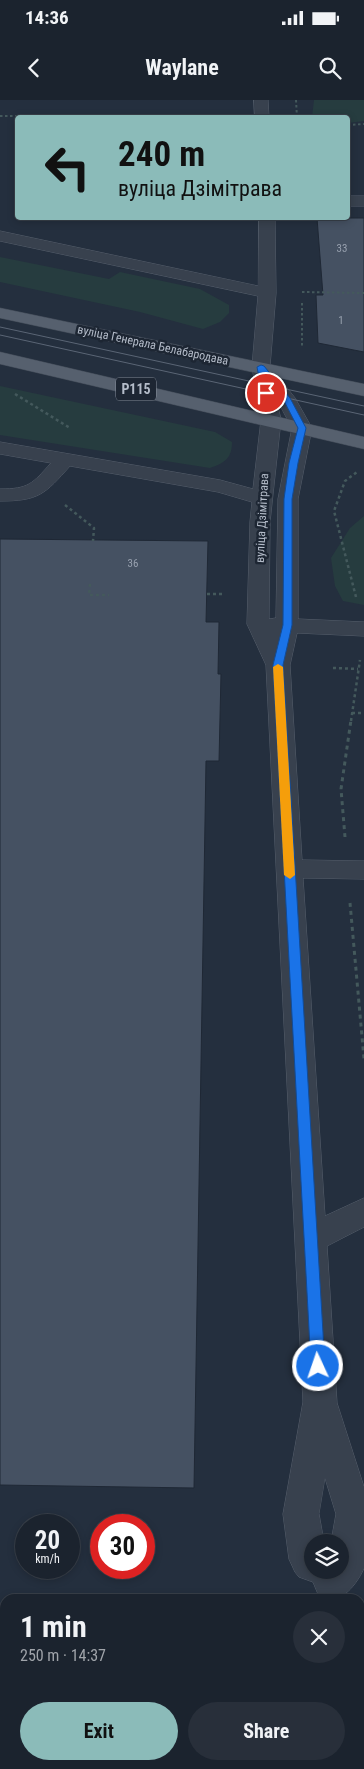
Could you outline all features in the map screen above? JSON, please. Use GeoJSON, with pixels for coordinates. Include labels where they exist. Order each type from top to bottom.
{"type":"FeatureCollection","features":[{"type":"Feature","properties":{"kind":"main road","name":"вуліца Генерала Белабародава"},"geometry":{"type":"LineString","coordinates":[[0,313],[364,390]]}},
{"type":"Feature","properties":{"kind":"main road","name":"Р115"},"geometry":{"type":"LineString","coordinates":[[0,358],[364,443]]}},
{"type":"Feature","properties":{"kind":"street"},"geometry":{"type":"LineString","coordinates":[[261,100],[262,115]]}},
{"type":"Feature","properties":{"kind":"street"},"geometry":{"type":"LineString","coordinates":[[350,201],[364,201]]}},
{"type":"Feature","properties":{"kind":"street","name":"вуліца Дзімітрава"},"geometry":{"type":"LineString","coordinates":[[267,220],[267,293],[261,367],[271,420],[263,488],[258,624],[278,665]]}},
{"type":"Feature","properties":{"kind":"street"},"geometry":{"type":"LineString","coordinates":[[0,236],[267,293]]}},
{"type":"Feature","properties":{"kind":"street"},"geometry":{"type":"LineString","coordinates":[[261,367],[286,398],[302,428]]}},
{"type":"Feature","properties":{"kind":"street","name":"вуліца Дзімітрава"},"geometry":{"type":"LineString","coordinates":[[302,428],[288,499],[287,625],[278,665],[320,1402],[300,1514],[304,1537]]}},
{"type":"Feature","properties":{"kind":"street"},"geometry":{"type":"LineString","coordinates":[[0,448],[220,486],[263,488]]}},
{"type":"Feature","properties":{"kind":"street"},"geometry":{"type":"LineString","coordinates":[[0,495],[23,495],[41,486],[66,458]]}},
{"type":"Feature","properties":{"kind":"street"},"geometry":{"type":"LineString","coordinates":[[258,624],[364,629]]}},
{"type":"Feature","properties":{"kind":"street"},"geometry":{"type":"LineString","coordinates":[[290,869],[364,870]]}},
{"type":"Feature","properties":{"kind":"street"},"geometry":{"type":"LineString","coordinates":[[311,1238],[364,1212]]}},
{"type":"Feature","properties":{"kind":"street","name":"вуліца Дзімітрава"},"geometry":{"type":"LineString","coordinates":[[320,1402],[359,1514],[349,1556]]}},
{"type":"Feature","properties":{"kind":"path"},"geometry":{"type":"LineString","coordinates":[[296,100],[297,115]]}},
{"type":"Feature","properties":{"kind":"path"},"geometry":{"type":"LineString","coordinates":[[0,116],[15,116]]}},
{"type":"Feature","properties":{"kind":"path"},"geometry":{"type":"LineString","coordinates":[[350,126],[364,124]]}},
{"type":"Feature","properties":{"kind":"path"},"geometry":{"type":"LineString","coordinates":[[302,292],[364,293]]}},
{"type":"Feature","properties":{"kind":"path"},"geometry":{"type":"LineString","coordinates":[[357,602],[334,511],[345,481],[358,472]]}},
{"type":"Feature","properties":{"kind":"path"},"geometry":{"type":"LineString","coordinates":[[41,486],[94,528],[93,541]]}},
{"type":"Feature","properties":{"kind":"path"},"geometry":{"type":"LineString","coordinates":[[90,584],[89,595],[109,595]]}},
{"type":"Feature","properties":{"kind":"path"},"geometry":{"type":"LineString","coordinates":[[333,668],[358,669]]}},
{"type":"Feature","properties":{"kind":"path"},"geometry":{"type":"LineString","coordinates":[[352,713],[364,713]]}},
{"type":"Feature","properties":{"kind":"green space"},"geometry":{"type":"Polygon","coordinates":[[[314,100],[364,100],[364,121],[350,123],[350,115],[312,115],[314,100]]]}},
{"type":"Feature","properties":{"kind":"green space"},"geometry":{"type":"Polygon","coordinates":[[[0,257],[109,279],[120,272],[200,289],[229,305],[229,313],[220,322],[203,329],[140,312],[0,282],[0,257]]]}},
{"type":"Feature","properties":{"kind":"green space"},"geometry":{"type":"Polygon","coordinates":[[[0,386],[215,432],[232,442],[231,453],[223,462],[210,468],[0,435],[0,386]]]}},
{"type":"Feature","properties":{"kind":"green space"},"geometry":{"type":"Polygon","coordinates":[[[364,516],[364,605],[343,601],[335,586],[331,558],[350,528],[364,516]]]}},
{"type":"Feature","properties":{"kind":"building"},"geometry":{"type":"Polygon","coordinates":[[[364,218],[364,352],[318,343],[316,295],[323,295],[317,220],[364,218]]]}},
{"type":"Feature","properties":{"kind":"building"},"geometry":{"type":"Polygon","coordinates":[[[0,539],[208,541],[206,622],[219,622],[218,674],[221,674],[219,761],[206,761],[194,1488],[0,1485],[0,539]]]}},
{"type":"Feature","properties":{"kind":"tram line"},"geometry":{"type":"LineString","coordinates":[[0,327],[364,406]]}},
{"type":"Feature","properties":{"kind":"tram line"},"geometry":{"type":"LineString","coordinates":[[0,335],[364,415]]}},
{"type":"Feature","properties":{"kind":"slow traffic"},"geometry":{"type":"LineString","coordinates":[[278,667],[290,875]]}},
{"type":"Feature","properties":{"kind":"route"},"geometry":{"type":"LineString","coordinates":[[266,393],[261,367],[286,398],[302,428],[288,499],[287,625],[278,665],[318,1366]]}}]}
